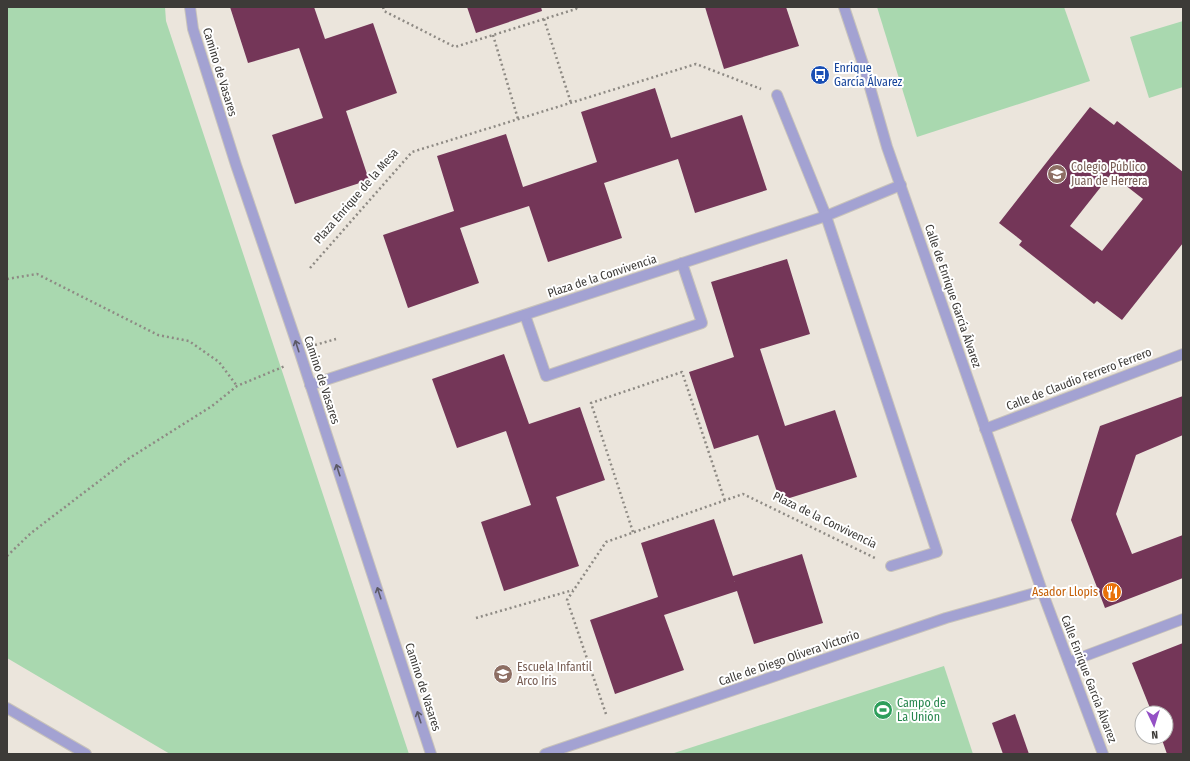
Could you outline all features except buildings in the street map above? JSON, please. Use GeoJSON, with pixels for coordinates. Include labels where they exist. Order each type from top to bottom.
{"type":"FeatureCollection","features":[{"type":"Feature","properties":{"kind":"street","name":"Calle de Enrique García Álvarez"},"geometry":{"type":"LineString","coordinates":[[844,7],[865,70],[887,147],[1042,591]]}},
{"type":"Feature","properties":{"kind":"street","name":"Camino de Vasares"},"geometry":{"type":"LineString","coordinates":[[190,10],[193,29],[236,165],[431,754]]}},
{"type":"Feature","properties":{"kind":"street"},"geometry":{"type":"LineString","coordinates":[[777,94],[826,216],[937,552],[891,566]]}},
{"type":"Feature","properties":{"kind":"street","name":"Plaza de la Convivencia"},"geometry":{"type":"LineString","coordinates":[[310,385],[826,216],[901,186]]}},
{"type":"Feature","properties":{"kind":"street"},"geometry":{"type":"LineString","coordinates":[[525,315],[546,376],[702,323],[682,263]]}},
{"type":"Feature","properties":{"kind":"street","name":"Calle de Claudio Ferrero Ferrero"},"geometry":{"type":"LineString","coordinates":[[985,429],[1183,354]]}},
{"type":"Feature","properties":{"kind":"street","name":"Calle Enrique García Álvarez"},"geometry":{"type":"LineString","coordinates":[[1042,591],[1103,754]]}},
{"type":"Feature","properties":{"kind":"street","name":"Calle de Diego Olivera Victorio"},"geometry":{"type":"LineString","coordinates":[[546,754],[946,618],[1042,591]]}},
{"type":"Feature","properties":{"kind":"street"},"geometry":{"type":"LineString","coordinates":[[1069,662],[1183,619]]}},
{"type":"Feature","properties":{"kind":"street"},"geometry":{"type":"LineString","coordinates":[[7,708],[86,754]]}},
{"type":"Feature","properties":{"kind":"path"},"geometry":{"type":"LineString","coordinates":[[383,7],[384,11],[455,47],[576,9],[577,7]]}},
{"type":"Feature","properties":{"kind":"path"},"geometry":{"type":"LineString","coordinates":[[544,19],[571,103]]}},
{"type":"Feature","properties":{"kind":"path"},"geometry":{"type":"LineString","coordinates":[[493,35],[518,119]]}},
{"type":"Feature","properties":{"kind":"path","name":"Plaza Enrique de la Mesa"},"geometry":{"type":"LineString","coordinates":[[310,268],[412,152],[696,64],[777,94]]}},
{"type":"Feature","properties":{"kind":"path"},"geometry":{"type":"LineString","coordinates":[[7,279],[37,274],[158,334],[189,341],[219,362],[237,386]]}},
{"type":"Feature","properties":{"kind":"path"},"geometry":{"type":"LineString","coordinates":[[311,346],[336,339]]}},
{"type":"Feature","properties":{"kind":"path"},"geometry":{"type":"LineString","coordinates":[[7,556],[31,533],[128,460],[212,406],[237,386],[285,366]]}},
{"type":"Feature","properties":{"kind":"path"},"geometry":{"type":"LineString","coordinates":[[633,532],[591,403],[682,372],[725,501]]}},
{"type":"Feature","properties":{"kind":"path","name":"Plaza de la Convivencia"},"geometry":{"type":"LineString","coordinates":[[612,732],[567,600],[606,542],[743,494],[891,566]]}},
{"type":"Feature","properties":{"kind":"path"},"geometry":{"type":"LineString","coordinates":[[476,618],[574,589]]}},
{"type":"Feature","properties":{"kind":"green space"},"geometry":{"type":"Polygon","coordinates":[[[7,7],[165,7],[166,21],[409,754],[170,754],[7,658],[7,7]]]}},
{"type":"Feature","properties":{"kind":"green space"},"geometry":{"type":"Polygon","coordinates":[[[877,7],[1064,7],[1090,81],[917,137],[877,7]]]}},
{"type":"Feature","properties":{"kind":"green space"},"geometry":{"type":"Polygon","coordinates":[[[1183,21],[1183,87],[1149,98],[1130,37],[1183,21]]]}},
{"type":"Feature","properties":{"kind":"green space","name":"Campo de La Unión"},"geometry":{"type":"Polygon","coordinates":[[[944,666],[973,754],[671,754],[944,666]]]}},
{"type":"Feature","properties":{"kind":"place","name":"Enrique García Álvarez"},"geometry":{"type":"Point","coordinates":[820,75]}},
{"type":"Feature","properties":{"kind":"place","name":"Colegio Público Juan de Herrera"},"geometry":{"type":"Point","coordinates":[1057,174]}},
{"type":"Feature","properties":{"kind":"place","name":"Asador Llopis"},"geometry":{"type":"Point","coordinates":[1112,592]}},
{"type":"Feature","properties":{"kind":"place","name":"Escuela Infantil Arco Iris"},"geometry":{"type":"Point","coordinates":[503,674]}},
{"type":"Feature","properties":{"kind":"place","name":"Campo de La Unión"},"geometry":{"type":"Point","coordinates":[883,710]}}]}
